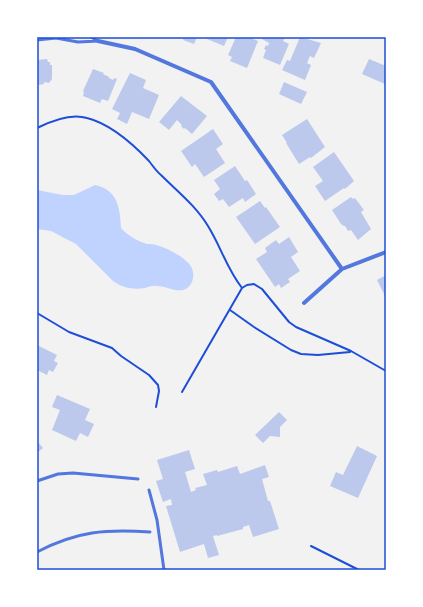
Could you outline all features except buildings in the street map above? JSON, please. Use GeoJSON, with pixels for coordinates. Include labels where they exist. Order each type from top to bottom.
{"type":"FeatureCollection","features":[{"type":"Feature","properties":{"kind":"street"},"geometry":{"type":"LineString","coordinates":[[98,42],[134,49],[211,82],[342,269]]}},
{"type":"Feature","properties":{"kind":"street"},"geometry":{"type":"LineString","coordinates":[[304,303],[342,269],[386,252]]}},
{"type":"Feature","properties":{"kind":"lane"},"geometry":{"type":"LineString","coordinates":[[91,37],[98,42]]}},
{"type":"Feature","properties":{"kind":"lane"},"geometry":{"type":"LineString","coordinates":[[37,40],[56,38],[78,42],[98,42]]}},
{"type":"Feature","properties":{"kind":"lane"},"geometry":{"type":"LineString","coordinates":[[37,481],[58,474],[73,473],[138,480]]}},
{"type":"Feature","properties":{"kind":"lane"},"geometry":{"type":"LineString","coordinates":[[149,490],[157,520],[164,570]]}},
{"type":"Feature","properties":{"kind":"lane"},"geometry":{"type":"LineString","coordinates":[[37,552],[72,537],[96,532],[130,530],[150,532]]}},
{"type":"Feature","properties":{"kind":"path"},"geometry":{"type":"LineString","coordinates":[[37,128],[60,119],[86,117],[111,129],[125,139],[149,161],[160,175],[190,202],[208,226],[234,277],[242,288]]}},
{"type":"Feature","properties":{"kind":"path"},"geometry":{"type":"LineString","coordinates":[[182,392],[242,288],[247,285],[254,284],[266,293],[289,322],[296,327],[351,351],[386,371]]}},
{"type":"Feature","properties":{"kind":"path"},"geometry":{"type":"LineString","coordinates":[[230,310],[243,320],[291,350],[302,354],[318,355],[351,351]]}},
{"type":"Feature","properties":{"kind":"path"},"geometry":{"type":"LineString","coordinates":[[37,313],[69,332],[112,348],[149,375],[158,386],[159,391],[156,408]]}},
{"type":"Feature","properties":{"kind":"path"},"geometry":{"type":"LineString","coordinates":[[312,546],[359,570]]}},
{"type":"Feature","properties":{"kind":"water"},"geometry":{"type":"Polygon","coordinates":[[[95,185],[103,187],[113,196],[120,214],[121,228],[126,233],[132,238],[143,243],[160,246],[170,250],[190,265],[193,278],[189,287],[176,290],[162,286],[136,289],[124,287],[113,281],[76,244],[51,231],[37,229],[37,190],[63,195],[74,195],[95,185]]]}}]}
